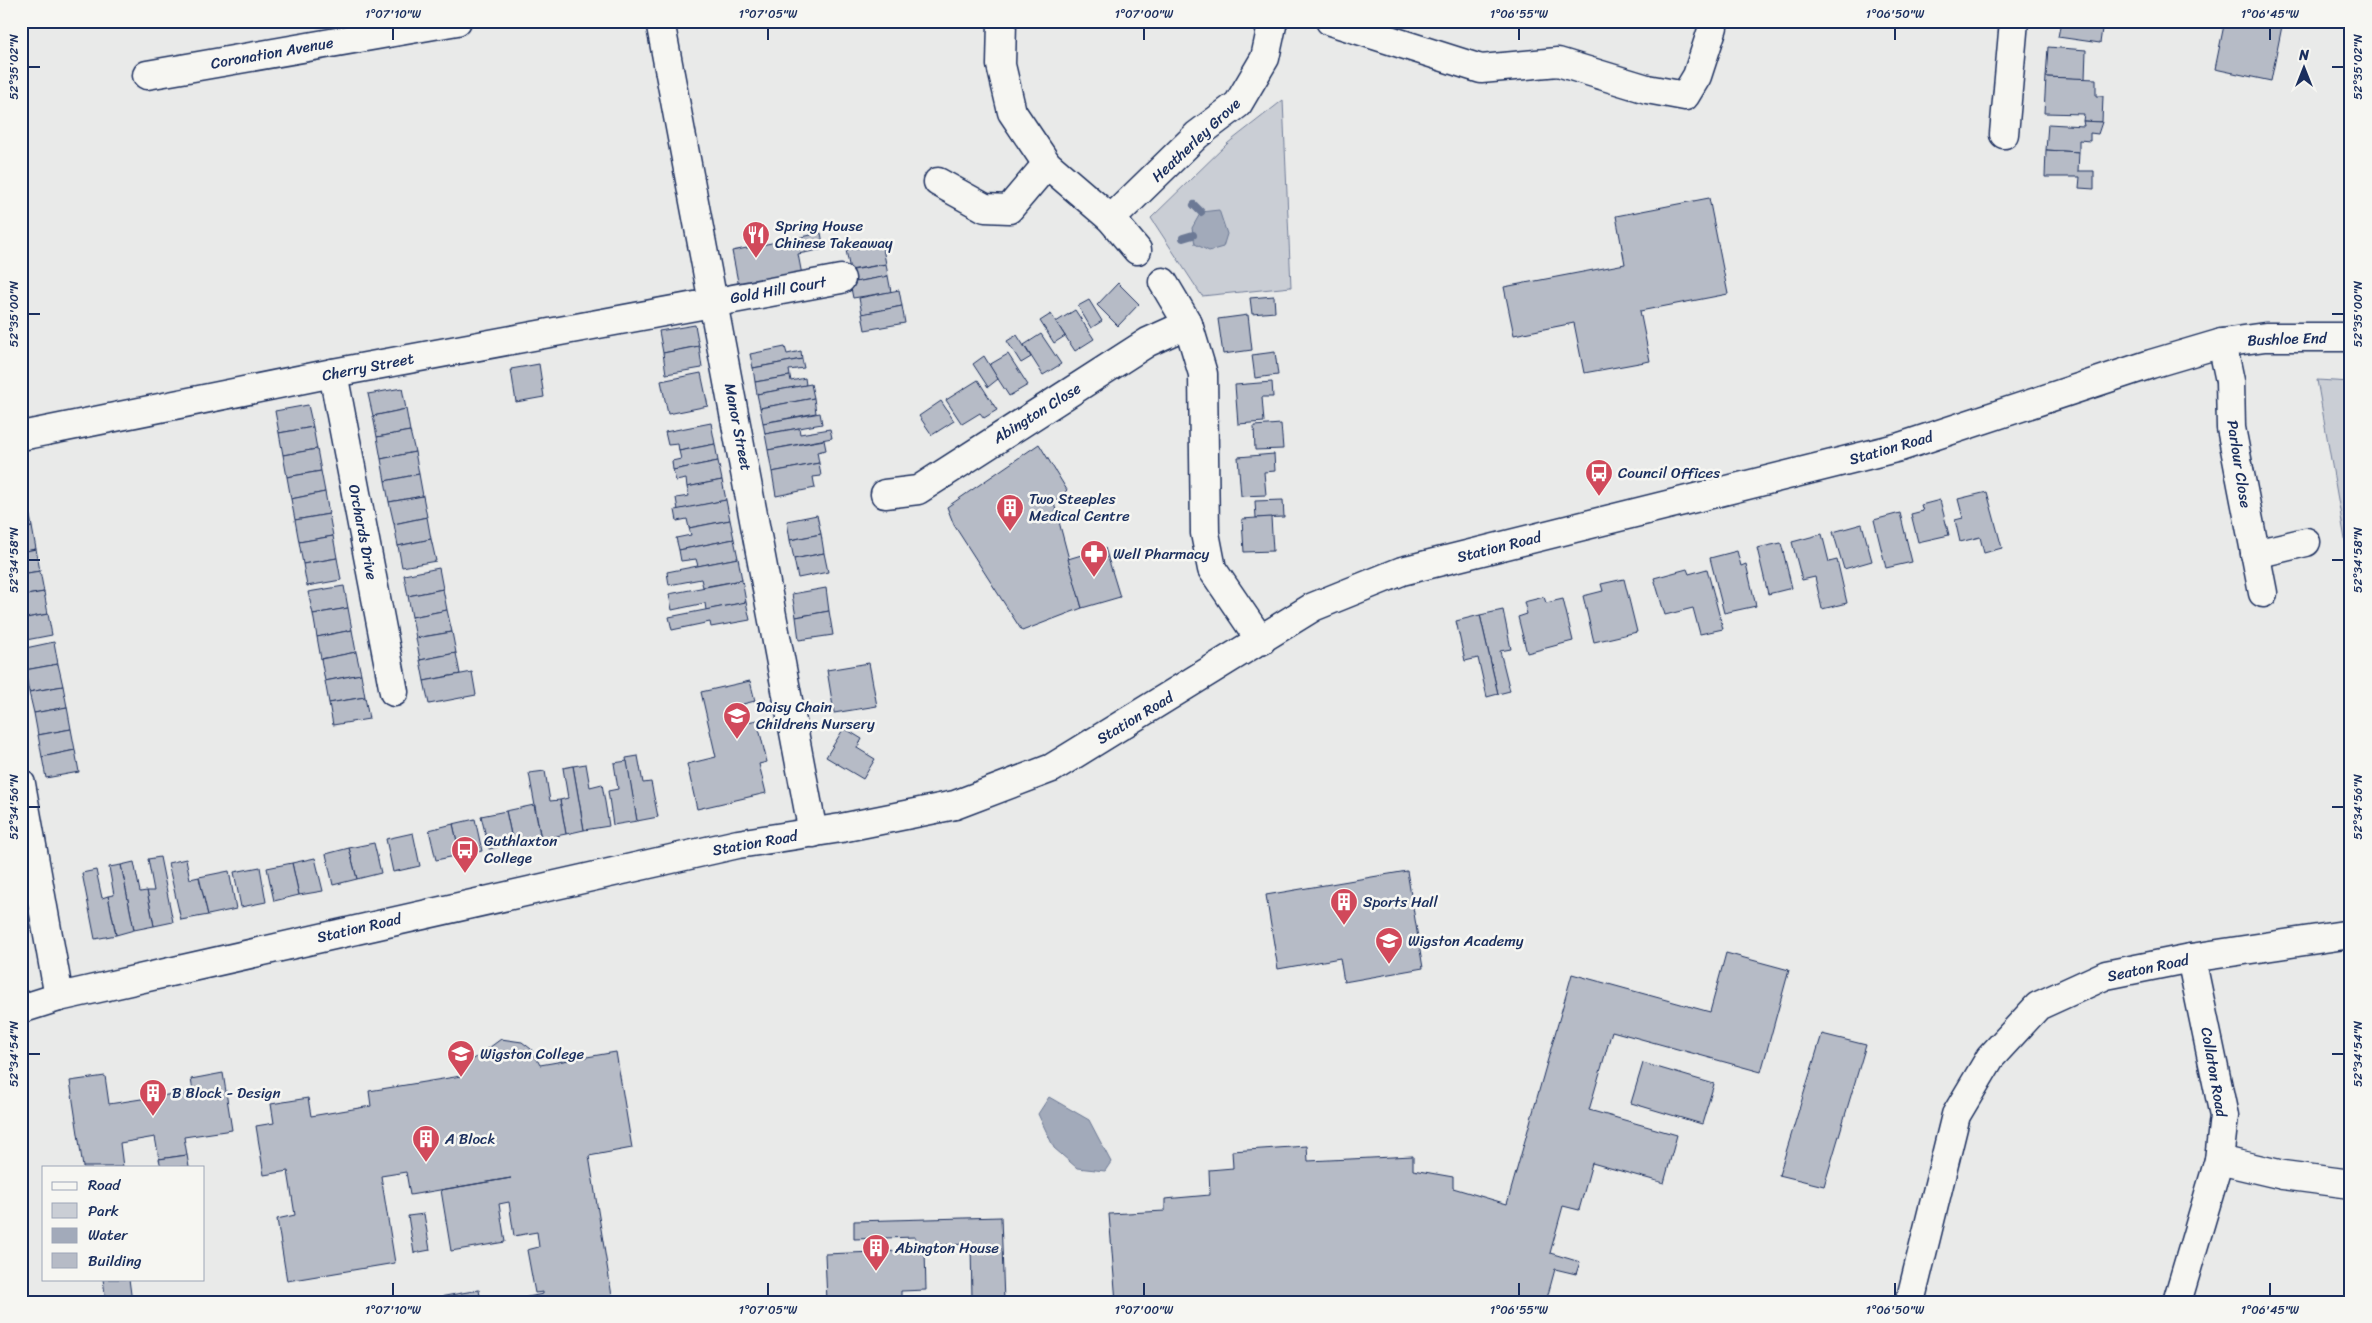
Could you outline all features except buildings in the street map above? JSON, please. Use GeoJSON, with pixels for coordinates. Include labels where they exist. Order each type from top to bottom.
{"type":"FeatureCollection","features":[{"type":"Feature","properties":{"kind":"street","name":"Coronation Avenue"},"geometry":{"type":"LineString","coordinates":[[146,75],[457,21]]}},
{"type":"Feature","properties":{"kind":"street","name":"Manor Street"},"geometry":{"type":"LineString","coordinates":[[660,21],[814,833]]}},
{"type":"Feature","properties":{"kind":"street"},"geometry":{"type":"LineString","coordinates":[[1002,21],[1001,66],[1012,112],[1047,164],[1111,220],[1137,250]]}},
{"type":"Feature","properties":{"kind":"street","name":"Heatherley Grove"},"geometry":{"type":"LineString","coordinates":[[1111,220],[1197,135],[1238,104],[1266,58],[1273,21]]}},
{"type":"Feature","properties":{"kind":"street"},"geometry":{"type":"LineString","coordinates":[[1330,21],[1481,69],[1558,62],[1647,90],[1685,96],[1698,76],[1713,27],[1712,21]]}},
{"type":"Feature","properties":{"kind":"street"},"geometry":{"type":"LineString","coordinates":[[2004,134],[2014,21]]}},
{"type":"Feature","properties":{"kind":"street"},"geometry":{"type":"LineString","coordinates":[[938,182],[985,208],[1009,209],[1047,164]]}},
{"type":"Feature","properties":{"kind":"street","name":"Gold Hill Court"},"geometry":{"type":"LineString","coordinates":[[714,301],[840,278]]}},
{"type":"Feature","properties":{"kind":"street"},"geometry":{"type":"LineString","coordinates":[[1163,282],[1188,324],[1203,374],[1205,533],[1212,569],[1261,641]]}},
{"type":"Feature","properties":{"kind":"street","name":"Cherry Street"},"geometry":{"type":"LineString","coordinates":[[21,436],[332,373],[714,301]]}},
{"type":"Feature","properties":{"kind":"street","name":"Abington Close"},"geometry":{"type":"LineString","coordinates":[[885,494],[918,490],[1148,342],[1188,324]]}},
{"type":"Feature","properties":{"kind":"street","name":"Bushloe End"},"geometry":{"type":"LineString","coordinates":[[2222,343],[2265,337],[2351,337]]}},
{"type":"Feature","properties":{"kind":"street","name":"Station Road"},"geometry":{"type":"LineString","coordinates":[[21,1009],[59,997],[728,846],[814,833],[955,805],[1052,768],[1261,641],[1313,607],[1402,571],[1900,447],[2151,364],[2222,343]]}},
{"type":"Feature","properties":{"kind":"street","name":"Parlour Close"},"geometry":{"type":"LineString","coordinates":[[2222,343],[2230,381],[2231,428],[2263,593]]}},
{"type":"Feature","properties":{"kind":"street","name":"Orchards Drive"},"geometry":{"type":"LineString","coordinates":[[332,373],[394,692]]}},
{"type":"Feature","properties":{"kind":"street"},"geometry":{"type":"LineString","coordinates":[[2255,554],[2306,542]]}},
{"type":"Feature","properties":{"kind":"street"},"geometry":{"type":"LineString","coordinates":[[21,784],[59,997]]}},
{"type":"Feature","properties":{"kind":"street","name":"Seaton Road"},"geometry":{"type":"LineString","coordinates":[[1910,1302],[1956,1115],[1990,1058],[2038,1006],[2106,975],[2191,958],[2351,934]]}},
{"type":"Feature","properties":{"kind":"street","name":"Collaton Road"},"geometry":{"type":"LineString","coordinates":[[2177,1302],[2219,1160],[2224,1116],[2191,958]]}},
{"type":"Feature","properties":{"kind":"street"},"geometry":{"type":"LineString","coordinates":[[2219,1160],[2282,1176],[2351,1184]]}},
{"type":"Feature","properties":{"kind":"green space"},"geometry":{"type":"Polygon","coordinates":[[[1283,100],[1291,287],[1202,296],[1151,218],[1228,143],[1283,100]]]}},
{"type":"Feature","properties":{"kind":"green space"},"geometry":{"type":"Polygon","coordinates":[[[2317,380],[2351,382],[2351,545],[2346,545],[2317,380]]]}},
{"type":"Feature","properties":{"kind":"water"},"geometry":{"type":"Polygon","coordinates":[[[1219,210],[1227,234],[1223,247],[1209,251],[1195,244],[1192,228],[1201,212],[1219,210]]]}},
{"type":"Feature","properties":{"kind":"water"},"geometry":{"type":"Polygon","coordinates":[[[1049,1097],[1089,1120],[1111,1162],[1105,1171],[1077,1168],[1054,1148],[1038,1114],[1049,1097]]]}},
{"type":"Feature","properties":{"kind":"waterway"},"geometry":{"type":"LineString","coordinates":[[1194,205],[1201,212]]}},
{"type":"Feature","properties":{"kind":"waterway"},"geometry":{"type":"LineString","coordinates":[[1183,238],[1193,235]]}},
{"type":"Feature","properties":{"kind":"place","name":"Spring House Chinese Takeaway"},"geometry":{"type":"Point","coordinates":[756,259]}},
{"type":"Feature","properties":{"kind":"place","name":"Council Offices"},"geometry":{"type":"Point","coordinates":[1599,497]}},
{"type":"Feature","properties":{"kind":"place","name":"Two Steeples Medical Centre"},"geometry":{"type":"Point","coordinates":[1010,532]}},
{"type":"Feature","properties":{"kind":"place","name":"Well Pharmacy"},"geometry":{"type":"Point","coordinates":[1094,578]}},
{"type":"Feature","properties":{"kind":"place","name":"Daisy Chain Childrens Nursery"},"geometry":{"type":"Point","coordinates":[737,740]}},
{"type":"Feature","properties":{"kind":"place","name":"Guthlaxton College"},"geometry":{"type":"Point","coordinates":[465,874]}},
{"type":"Feature","properties":{"kind":"place","name":"Sports Hall"},"geometry":{"type":"Point","coordinates":[1344,926]}},
{"type":"Feature","properties":{"kind":"place","name":"Wigston Academy"},"geometry":{"type":"Point","coordinates":[1389,965]}},
{"type":"Feature","properties":{"kind":"place","name":"Wigston College"},"geometry":{"type":"Point","coordinates":[461,1078]}},
{"type":"Feature","properties":{"kind":"place","name":"B Block - Design"},"geometry":{"type":"Point","coordinates":[153,1117]}},
{"type":"Feature","properties":{"kind":"place","name":"A Block"},"geometry":{"type":"Point","coordinates":[426,1163]}},
{"type":"Feature","properties":{"kind":"place","name":"Abington House"},"geometry":{"type":"Point","coordinates":[876,1272]}}]}
